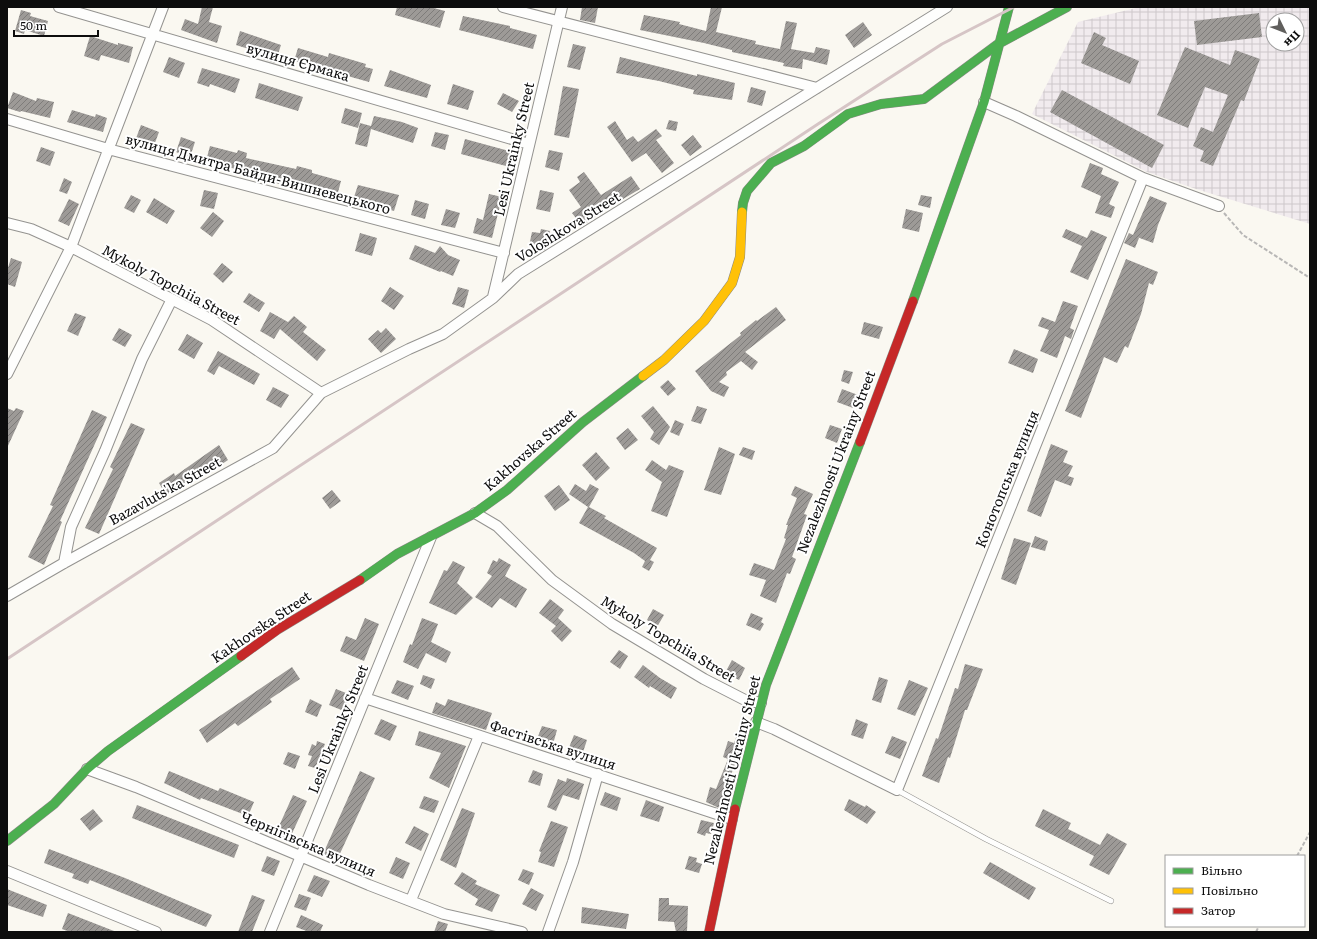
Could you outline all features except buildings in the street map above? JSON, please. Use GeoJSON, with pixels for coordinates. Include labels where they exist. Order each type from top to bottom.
{"type":"FeatureCollection","features":[{"type":"Feature","properties":{"kind":"street","name":"вулиця Єрмака"},"geometry":{"type":"LineString","coordinates":[[59,7],[529,144]]}},
{"type":"Feature","properties":{"kind":"street"},"geometry":{"type":"LineString","coordinates":[[7,374],[71,247],[163,7]]}},
{"type":"Feature","properties":{"kind":"street"},"geometry":{"type":"LineString","coordinates":[[503,7],[818,88]]}},
{"type":"Feature","properties":{"kind":"street","name":"Lesi Ukrainky Street"},"geometry":{"type":"LineString","coordinates":[[493,298],[562,7]]}},
{"type":"Feature","properties":{"kind":"street","name":"Voloshkova Street"},"geometry":{"type":"LineString","coordinates":[[321,393],[409,349],[444,334],[493,298],[518,274],[947,7]]}},
{"type":"Feature","properties":{"kind":"street","name":"Nezalezhnosti Ukrainy Street"},"geometry":{"type":"LineString","coordinates":[[709,932],[732,819],[761,703],[832,510],[892,358],[984,102],[998,44],[1009,7]]}},
{"type":"Feature","properties":{"kind":"street","name":"Kakhovska Street"},"geometry":{"type":"LineString","coordinates":[[7,841],[54,804],[87,769],[108,751],[277,630],[370,574],[397,554],[475,513],[507,490],[583,422],[664,360],[704,321],[732,283],[740,257],[743,203],[747,191],[771,163],[804,146],[848,114],[881,104],[924,99],[998,44],[1067,7]]}},
{"type":"Feature","properties":{"kind":"street"},"geometry":{"type":"LineString","coordinates":[[984,102],[1143,178],[1219,206]]}},
{"type":"Feature","properties":{"kind":"street","name":"вулиця Дмитра Байди-Вишневецького"},"geometry":{"type":"LineString","coordinates":[[7,118],[108,149],[504,253]]}},
{"type":"Feature","properties":{"kind":"street","name":"Конотопська вулиця"},"geometry":{"type":"LineString","coordinates":[[897,790],[1143,178]]}},
{"type":"Feature","properties":{"kind":"street","name":"Mykoly Topchiia Street"},"geometry":{"type":"LineString","coordinates":[[7,223],[31,229],[71,247],[212,320],[321,393]]}},
{"type":"Feature","properties":{"kind":"street"},"geometry":{"type":"LineString","coordinates":[[64,563],[71,527],[105,451],[142,359],[172,299]]}},
{"type":"Feature","properties":{"kind":"street","name":"Bazavluts'ka Street"},"geometry":{"type":"LineString","coordinates":[[7,596],[273,448],[321,393]]}},
{"type":"Feature","properties":{"kind":"street","name":"Mykoly Topchiia Street"},"geometry":{"type":"LineString","coordinates":[[475,513],[497,526],[552,580],[612,624],[704,679],[745,700],[761,703]]}},
{"type":"Feature","properties":{"kind":"street","name":"Lesi Ukrainky Street"},"geometry":{"type":"LineString","coordinates":[[270,932],[431,537]]}},
{"type":"Feature","properties":{"kind":"street","name":"Фастівська вулиця"},"geometry":{"type":"LineString","coordinates":[[366,698],[732,819]]}},
{"type":"Feature","properties":{"kind":"street"},"geometry":{"type":"LineString","coordinates":[[756,722],[774,729],[897,790]]}},
{"type":"Feature","properties":{"kind":"street"},"geometry":{"type":"LineString","coordinates":[[411,900],[479,736]]}},
{"type":"Feature","properties":{"kind":"street","name":"Чернігівська вулиця"},"geometry":{"type":"LineString","coordinates":[[87,769],[302,856],[369,885],[444,914],[522,932]]}},
{"type":"Feature","properties":{"kind":"street"},"geometry":{"type":"LineString","coordinates":[[548,932],[573,862],[598,774]]}},
{"type":"Feature","properties":{"kind":"street"},"geometry":{"type":"LineString","coordinates":[[7,871],[156,932]]}},
{"type":"Feature","properties":{"kind":"lane"},"geometry":{"type":"LineString","coordinates":[[897,790],[986,839],[1111,901]]}},
{"type":"Feature","properties":{"kind":"path"},"geometry":{"type":"LineString","coordinates":[[1219,206],[1243,235],[1310,278]]}},
{"type":"Feature","properties":{"kind":"path"},"geometry":{"type":"LineString","coordinates":[[1298,855],[1310,832]]}},
{"type":"Feature","properties":{"kind":"shaded area"},"geometry":{"type":"Polygon","coordinates":[[[1140,7],[1310,7],[1310,224],[1196,189],[1147,172],[1032,114],[1078,22],[1140,7]]]}},
{"type":"Feature","properties":{"kind":"railway"},"geometry":{"type":"LineString","coordinates":[[7,659],[818,124],[942,44],[1014,7]]}},
{"type":"Feature","properties":{"kind":"traffic: fast"},"geometry":{"type":"LineString","coordinates":[[913,301],[984,102],[1009,7]]}},
{"type":"Feature","properties":{"kind":"traffic: fast"},"geometry":{"type":"LineString","coordinates":[[742,212],[747,191],[771,163],[804,146],[848,114],[881,104],[924,99],[998,44],[1067,7]]}},
{"type":"Feature","properties":{"kind":"traffic: fast"},"geometry":{"type":"LineString","coordinates":[[360,580],[397,554],[475,513],[507,490],[583,422],[643,376]]}},
{"type":"Feature","properties":{"kind":"traffic: fast"},"geometry":{"type":"LineString","coordinates":[[735,809],[766,685],[860,442]]}},
{"type":"Feature","properties":{"kind":"traffic: fast"},"geometry":{"type":"LineString","coordinates":[[7,841],[54,804],[87,769],[108,751],[241,656]]}},
{"type":"Feature","properties":{"kind":"traffic: slow"},"geometry":{"type":"LineString","coordinates":[[643,376],[664,360],[704,321],[732,283],[740,257],[742,212]]}},
{"type":"Feature","properties":{"kind":"traffic: jam"},"geometry":{"type":"LineString","coordinates":[[860,442],[913,301]]}},
{"type":"Feature","properties":{"kind":"traffic: jam"},"geometry":{"type":"LineString","coordinates":[[241,656],[277,630],[360,580]]}},
{"type":"Feature","properties":{"kind":"traffic: jam"},"geometry":{"type":"LineString","coordinates":[[709,932],[735,809]]}}]}
